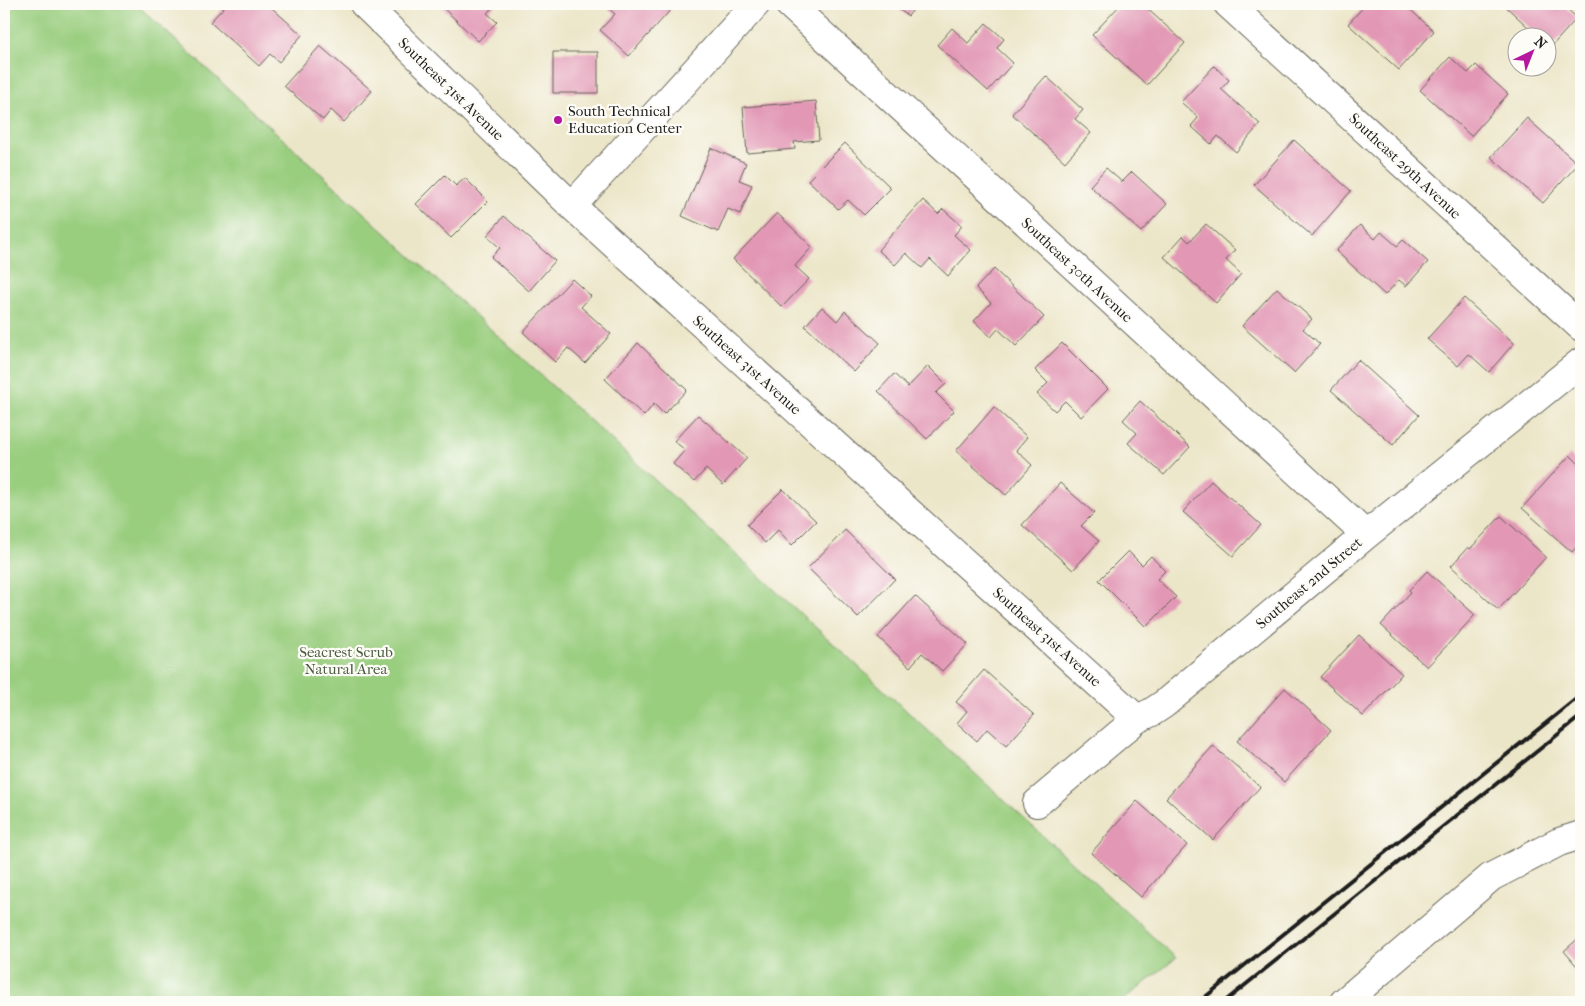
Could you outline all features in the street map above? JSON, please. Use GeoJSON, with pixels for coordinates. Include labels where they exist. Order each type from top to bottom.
{"type":"FeatureCollection","features":[{"type":"Feature","properties":{"kind":"street","name":"Southeast 31st Avenue"},"geometry":{"type":"LineString","coordinates":[[364,4],[572,206],[1137,719]]}},
{"type":"Feature","properties":{"kind":"street"},"geometry":{"type":"LineString","coordinates":[[572,206],[756,4]]}},
{"type":"Feature","properties":{"kind":"street","name":"Southeast 30th Avenue"},"geometry":{"type":"LineString","coordinates":[[789,4],[1366,535]]}},
{"type":"Feature","properties":{"kind":"street","name":"Southeast 29th Avenue"},"geometry":{"type":"LineString","coordinates":[[1228,4],[1581,328]]}},
{"type":"Feature","properties":{"kind":"street","name":"Southeast 2nd Street"},"geometry":{"type":"LineString","coordinates":[[1037,803],[1137,719],[1164,704],[1366,535],[1581,362]]}},
{"type":"Feature","properties":{"kind":"street"},"geometry":{"type":"LineString","coordinates":[[1344,1002],[1491,877],[1559,842],[1581,835]]}},
{"type":"Feature","properties":{"kind":"green space","name":"Seacrest Scrub Natural Area"},"geometry":{"type":"Polygon","coordinates":[[[4,4],[136,4],[1176,958],[1121,1002],[4,1002],[4,4]]]}},
{"type":"Feature","properties":{"kind":"building"},"geometry":{"type":"Polygon","coordinates":[[[227,4],[276,4],[272,8],[302,35],[279,62],[270,54],[259,66],[210,22],[227,4]]]}},
{"type":"Feature","properties":{"kind":"building"},"geometry":{"type":"Polygon","coordinates":[[[439,4],[497,4],[487,13],[497,22],[478,41],[439,4]]]}},
{"type":"Feature","properties":{"kind":"building"},"geometry":{"type":"Polygon","coordinates":[[[608,4],[676,4],[629,56],[600,30],[615,14],[606,6],[608,4]]]}},
{"type":"Feature","properties":{"kind":"building"},"geometry":{"type":"Polygon","coordinates":[[[891,4],[918,4],[908,16],[891,4]]]}},
{"type":"Feature","properties":{"kind":"building"},"geometry":{"type":"Polygon","coordinates":[[[1121,4],[1142,4],[1185,43],[1147,85],[1092,35],[1121,4]]]}},
{"type":"Feature","properties":{"kind":"building"},"geometry":{"type":"Polygon","coordinates":[[[1366,4],[1404,4],[1434,31],[1399,70],[1348,24],[1366,4]]]}},
{"type":"Feature","properties":{"kind":"building"},"geometry":{"type":"Polygon","coordinates":[[[1503,4],[1562,4],[1577,18],[1558,39],[1558,28],[1529,28],[1503,4]]]}},
{"type":"Feature","properties":{"kind":"building"},"geometry":{"type":"Polygon","coordinates":[[[986,23],[1004,39],[997,48],[1013,63],[988,91],[937,45],[952,28],[968,43],[986,23]]]}},
{"type":"Feature","properties":{"kind":"building"},"geometry":{"type":"Polygon","coordinates":[[[320,46],[372,91],[344,122],[331,110],[323,120],[284,86],[320,46]]]}},
{"type":"Feature","properties":{"kind":"building"},"geometry":{"type":"Polygon","coordinates":[[[553,52],[598,52],[598,93],[553,93],[553,52]]]}},
{"type":"Feature","properties":{"kind":"building"},"geometry":{"type":"Polygon","coordinates":[[[1450,57],[1468,73],[1476,65],[1508,94],[1471,136],[1420,90],[1450,57]]]}},
{"type":"Feature","properties":{"kind":"building"},"geometry":{"type":"Polygon","coordinates":[[[1214,66],[1229,80],[1221,89],[1260,124],[1236,152],[1218,136],[1211,144],[1191,126],[1198,118],[1181,102],[1214,66]]]}},
{"type":"Feature","properties":{"kind":"building"},"geometry":{"type":"Polygon","coordinates":[[[1046,76],[1083,110],[1075,119],[1091,133],[1065,162],[1012,114],[1046,76]]]}},
{"type":"Feature","properties":{"kind":"building"},"geometry":{"type":"Polygon","coordinates":[[[816,101],[819,140],[794,142],[795,149],[747,153],[743,107],[816,101]]]}},
{"type":"Feature","properties":{"kind":"building"},"geometry":{"type":"Polygon","coordinates":[[[1527,118],[1578,164],[1543,203],[1491,157],[1527,118]]]}},
{"type":"Feature","properties":{"kind":"building"},"geometry":{"type":"Polygon","coordinates":[[[1294,140],[1351,191],[1312,236],[1254,185],[1294,140]]]}},
{"type":"Feature","properties":{"kind":"building"},"geometry":{"type":"Polygon","coordinates":[[[845,143],[891,188],[864,215],[848,200],[838,209],[808,180],[845,143]]]}},
{"type":"Feature","properties":{"kind":"building"},"geometry":{"type":"Polygon","coordinates":[[[711,148],[746,163],[739,180],[752,185],[740,214],[728,209],[718,232],[682,216],[711,148]]]}},
{"type":"Feature","properties":{"kind":"building"},"geometry":{"type":"Polygon","coordinates":[[[1106,168],[1122,182],[1132,172],[1167,204],[1141,232],[1090,186],[1106,168]]]}},
{"type":"Feature","properties":{"kind":"building"},"geometry":{"type":"Polygon","coordinates":[[[445,175],[456,186],[465,178],[488,201],[451,238],[416,204],[445,175]]]}},
{"type":"Feature","properties":{"kind":"building"},"geometry":{"type":"Polygon","coordinates":[[[923,200],[938,214],[943,209],[962,226],[954,235],[971,250],[948,276],[930,259],[922,268],[906,253],[895,265],[878,250],[923,200]]]}},
{"type":"Feature","properties":{"kind":"building"},"geometry":{"type":"Polygon","coordinates":[[[777,213],[812,247],[795,266],[809,279],[782,307],[733,259],[777,213]]]}},
{"type":"Feature","properties":{"kind":"building"},"geometry":{"type":"Polygon","coordinates":[[[504,216],[555,261],[529,291],[491,257],[500,248],[487,236],[504,216]]]}},
{"type":"Feature","properties":{"kind":"building"},"geometry":{"type":"Polygon","coordinates":[[[1206,224],[1235,250],[1226,260],[1241,274],[1216,303],[1164,257],[1183,236],[1189,242],[1206,224]]]}},
{"type":"Feature","properties":{"kind":"building"},"geometry":{"type":"Polygon","coordinates":[[[1360,225],[1375,239],[1381,232],[1397,246],[1403,240],[1428,262],[1406,286],[1399,280],[1385,295],[1336,251],[1360,225]]]}},
{"type":"Feature","properties":{"kind":"building"},"geometry":{"type":"Polygon","coordinates":[[[994,269],[1044,317],[1016,346],[998,329],[991,337],[974,321],[991,303],[976,288],[994,269]]]}},
{"type":"Feature","properties":{"kind":"building"},"geometry":{"type":"Polygon","coordinates":[[[572,279],[591,296],[581,307],[611,334],[585,363],[568,348],[555,362],[523,332],[572,279]]]}},
{"type":"Feature","properties":{"kind":"building"},"geometry":{"type":"Polygon","coordinates":[[[1277,288],[1312,319],[1303,329],[1320,344],[1294,373],[1242,326],[1277,288]]]}},
{"type":"Feature","properties":{"kind":"building"},"geometry":{"type":"Polygon","coordinates":[[[1464,298],[1514,343],[1489,372],[1469,354],[1458,366],[1427,339],[1464,298]]]}},
{"type":"Feature","properties":{"kind":"building"},"geometry":{"type":"Polygon","coordinates":[[[822,307],[837,321],[845,311],[880,343],[854,372],[805,326],[822,307]]]}},
{"type":"Feature","properties":{"kind":"building"},"geometry":{"type":"Polygon","coordinates":[[[638,343],[687,390],[664,414],[654,404],[644,416],[605,379],[638,343]]]}},
{"type":"Feature","properties":{"kind":"building"},"geometry":{"type":"Polygon","coordinates":[[[1062,343],[1108,389],[1081,417],[1065,401],[1055,411],[1037,394],[1048,383],[1035,370],[1062,343]]]}},
{"type":"Feature","properties":{"kind":"building"},"geometry":{"type":"Polygon","coordinates":[[[1358,360],[1419,415],[1393,445],[1331,390],[1358,360]]]}},
{"type":"Feature","properties":{"kind":"building"},"geometry":{"type":"Polygon","coordinates":[[[928,366],[946,384],[936,393],[954,411],[927,439],[878,391],[894,374],[908,387],[928,366]]]}},
{"type":"Feature","properties":{"kind":"building"},"geometry":{"type":"Polygon","coordinates":[[[1140,401],[1190,447],[1164,475],[1128,443],[1137,433],[1123,420],[1140,401]]]}},
{"type":"Feature","properties":{"kind":"building"},"geometry":{"type":"Polygon","coordinates":[[[994,407],[1027,437],[1016,450],[1032,465],[1006,495],[956,451],[994,407]]]}},
{"type":"Feature","properties":{"kind":"building"},"geometry":{"type":"Polygon","coordinates":[[[698,415],[747,458],[723,485],[706,469],[694,482],[673,464],[685,450],[674,441],[698,415]]]}},
{"type":"Feature","properties":{"kind":"building"},"geometry":{"type":"Polygon","coordinates":[[[1570,455],[1581,466],[1581,542],[1572,552],[1522,508],[1570,455]]]}},
{"type":"Feature","properties":{"kind":"building"},"geometry":{"type":"Polygon","coordinates":[[[1211,481],[1261,525],[1233,556],[1183,512],[1211,481]]]}},
{"type":"Feature","properties":{"kind":"building"},"geometry":{"type":"Polygon","coordinates":[[[1060,483],[1094,513],[1081,526],[1099,541],[1073,570],[1022,525],[1060,483]]]}},
{"type":"Feature","properties":{"kind":"building"},"geometry":{"type":"Polygon","coordinates":[[[783,489],[816,521],[792,545],[778,530],[765,543],[747,525],[783,489]]]}},
{"type":"Feature","properties":{"kind":"building"},"geometry":{"type":"Polygon","coordinates":[[[1501,516],[1546,557],[1498,610],[1451,566],[1501,516]]]}},
{"type":"Feature","properties":{"kind":"building"},"geometry":{"type":"Polygon","coordinates":[[[845,530],[895,579],[858,617],[808,568],[845,530]]]}},
{"type":"Feature","properties":{"kind":"building"},"geometry":{"type":"Polygon","coordinates":[[[1128,551],[1142,565],[1151,556],[1165,571],[1157,579],[1176,597],[1146,627],[1099,580],[1128,551]]]}},
{"type":"Feature","properties":{"kind":"building"},"geometry":{"type":"Polygon","coordinates":[[[1427,571],[1475,615],[1427,667],[1381,625],[1427,571]]]}},
{"type":"Feature","properties":{"kind":"building"},"geometry":{"type":"Polygon","coordinates":[[[915,596],[968,644],[942,671],[922,653],[910,667],[878,637],[915,596]]]}},
{"type":"Feature","properties":{"kind":"building"},"geometry":{"type":"Polygon","coordinates":[[[1359,635],[1402,674],[1363,716],[1320,677],[1359,635]]]}},
{"type":"Feature","properties":{"kind":"building"},"geometry":{"type":"Polygon","coordinates":[[[984,670],[1034,715],[1006,746],[987,729],[977,741],[957,723],[967,711],[956,702],[984,670]]]}},
{"type":"Feature","properties":{"kind":"building"},"geometry":{"type":"Polygon","coordinates":[[[1285,688],[1331,730],[1284,782],[1237,741],[1285,688]]]}},
{"type":"Feature","properties":{"kind":"building"},"geometry":{"type":"Polygon","coordinates":[[[1213,746],[1260,787],[1213,840],[1166,798],[1213,746]]]}},
{"type":"Feature","properties":{"kind":"building"},"geometry":{"type":"Polygon","coordinates":[[[1137,801],[1187,845],[1141,897],[1091,853],[1137,801]]]}},
{"type":"Feature","properties":{"kind":"building"},"geometry":{"type":"Polygon","coordinates":[[[1581,936],[1581,971],[1564,951],[1581,936]]]}},
{"type":"Feature","properties":{"kind":"railway"},"geometry":{"type":"LineString","coordinates":[[1199,1002],[1581,695]]}},
{"type":"Feature","properties":{"kind":"railway"},"geometry":{"type":"LineString","coordinates":[[1224,1002],[1581,716]]}},
{"type":"Feature","properties":{"kind":"place","name":"South Technical Education Center"},"geometry":{"type":"Point","coordinates":[558,120]}}]}
